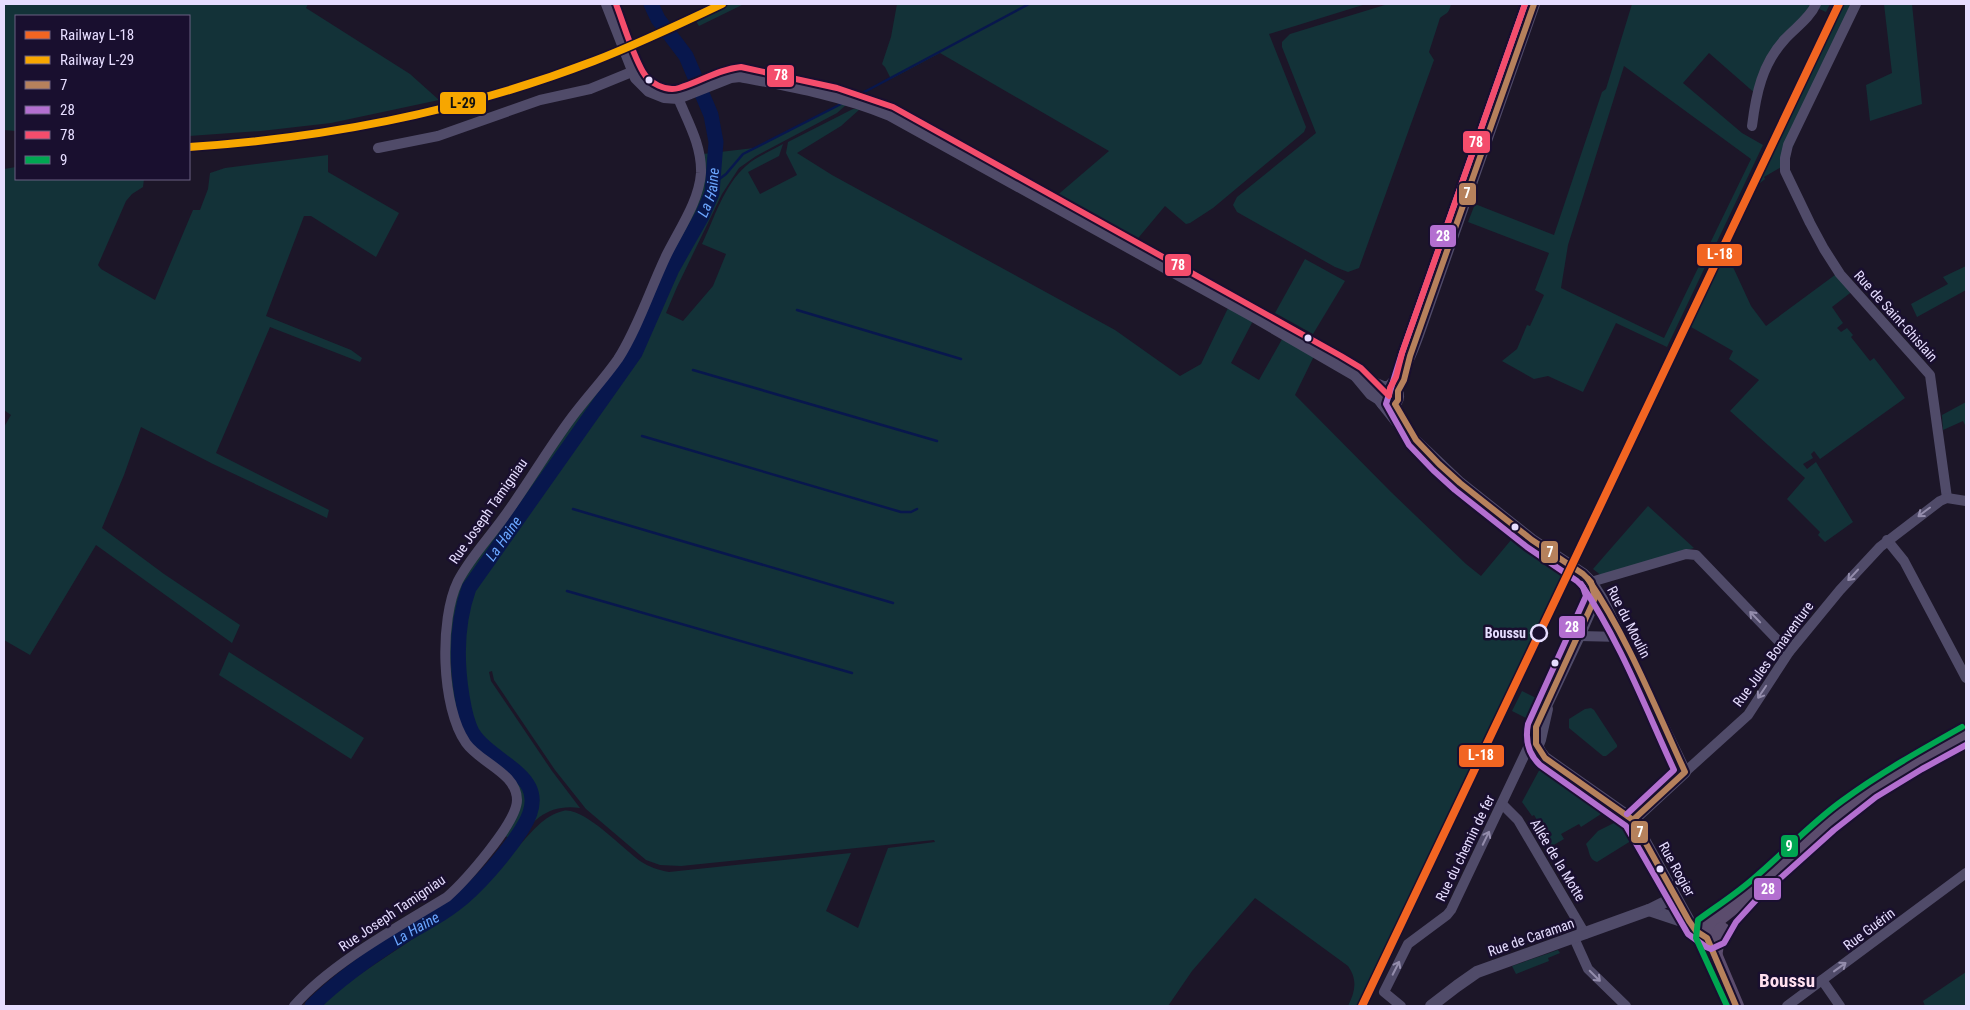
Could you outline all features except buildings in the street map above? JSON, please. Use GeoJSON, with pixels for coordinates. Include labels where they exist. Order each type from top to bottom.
{"type":"FeatureCollection","features":[{"type":"Feature","properties":{"kind":"main road"},"geometry":{"type":"LineString","coordinates":[[1736,1006],[1714,957],[1706,930],[1730,917],[1750,893],[1847,808],[1918,761],[1966,735]]}},
{"type":"Feature","properties":{"kind":"street"},"geometry":{"type":"LineString","coordinates":[[607,4],[640,84],[648,91],[664,97],[684,96]]}},
{"type":"Feature","properties":{"kind":"street"},"geometry":{"type":"LineString","coordinates":[[1388,395],[1410,356],[1534,4]]}},
{"type":"Feature","properties":{"kind":"street"},"geometry":{"type":"LineString","coordinates":[[1752,126],[1757,90],[1767,65],[1784,40],[1807,17],[1816,4]]}},
{"type":"Feature","properties":{"kind":"street","name":"Rue de Saint-Ghislain"},"geometry":{"type":"LineString","coordinates":[[1856,4],[1788,145],[1785,165],[1787,176],[1810,223],[1840,274],[1930,375],[1947,498]]}},
{"type":"Feature","properties":{"kind":"street"},"geometry":{"type":"LineString","coordinates":[[378,148],[438,136],[540,100],[590,90],[634,71]]}},
{"type":"Feature","properties":{"kind":"street","name":"Rue du Moulin"},"geometry":{"type":"LineString","coordinates":[[684,96],[731,77],[740,76],[858,102],[898,120],[1255,317],[1355,375],[1371,394],[1388,395],[1416,440],[1460,482],[1532,540],[1583,574],[1591,582],[1622,638],[1685,772]]}},
{"type":"Feature","properties":{"kind":"street","name":"Rue Joseph Tamigniau"},"geometry":{"type":"LineString","coordinates":[[294,1006],[314,986],[340,966],[447,897],[476,866],[514,814],[517,801],[516,793],[509,781],[471,749],[461,733],[455,716],[446,662],[445,642],[448,610],[457,582],[465,568],[510,508],[564,428],[624,348],[694,200],[700,182],[700,154],[684,96]]}},
{"type":"Feature","properties":{"kind":"street"},"geometry":{"type":"LineString","coordinates":[[1947,498],[1966,500]]}},
{"type":"Feature","properties":{"kind":"street","name":"Rue Jules Bonaventure"},"geometry":{"type":"LineString","coordinates":[[1633,820],[1748,715],[1789,652],[1840,590],[1887,540],[1940,501],[1947,498]]}},
{"type":"Feature","properties":{"kind":"street"},"geometry":{"type":"LineString","coordinates":[[1887,540],[1904,561],[1966,678]]}},
{"type":"Feature","properties":{"kind":"street"},"geometry":{"type":"LineString","coordinates":[[1539,754],[1535,733],[1595,598],[1591,582],[1686,554],[1696,554],[1789,652]]}},
{"type":"Feature","properties":{"kind":"street"},"geometry":{"type":"LineString","coordinates":[[1579,636],[1622,638]]}},
{"type":"Feature","properties":{"kind":"street"},"geometry":{"type":"LineString","coordinates":[[1522,764],[1539,754],[1550,699]]}},
{"type":"Feature","properties":{"kind":"street","name":"Rue du chemin de fer"},"geometry":{"type":"LineString","coordinates":[[1401,1006],[1384,992],[1408,944],[1451,910],[1522,764],[1535,733]]}},
{"type":"Feature","properties":{"kind":"street","name":"Rue Rogier"},"geometry":{"type":"LineString","coordinates":[[1539,754],[1633,820],[1675,897],[1706,930]]}},
{"type":"Feature","properties":{"kind":"street","name":"Allée de la Motte"},"geometry":{"type":"LineString","coordinates":[[1502,804],[1518,820],[1579,936],[1588,969],[1626,1006]]}},
{"type":"Feature","properties":{"kind":"street","name":"Rue Guérin"},"geometry":{"type":"LineString","coordinates":[[1787,1006],[1966,873]]}},
{"type":"Feature","properties":{"kind":"street","name":"Rue de Caraman"},"geometry":{"type":"LineString","coordinates":[[1431,1006],[1477,972],[1649,910],[1675,897]]}},
{"type":"Feature","properties":{"kind":"street"},"geometry":{"type":"LineString","coordinates":[[1649,910],[1706,930]]}},
{"type":"Feature","properties":{"kind":"street"},"geometry":{"type":"LineString","coordinates":[[1822,980],[1840,1006]]}},
{"type":"Feature","properties":{"kind":"green space"},"geometry":{"type":"Polygon","coordinates":[[[4,4],[308,4],[306,8],[410,74],[439,100],[331,123],[261,131],[190,136],[190,15],[15,15],[15,131],[4,130],[4,4]]]}},
{"type":"Feature","properties":{"kind":"green space"},"geometry":{"type":"Polygon","coordinates":[[[730,4],[744,4],[699,26],[696,21],[730,4]]]}},
{"type":"Feature","properties":{"kind":"green space"},"geometry":{"type":"Polygon","coordinates":[[[897,4],[1366,4],[1269,34],[1306,127],[1304,132],[1213,208],[1190,223],[1186,224],[1165,206],[1134,243],[1054,198],[1109,151],[940,53],[891,79],[882,64],[891,37],[897,4]]]}},
{"type":"Feature","properties":{"kind":"green space"},"geometry":{"type":"Polygon","coordinates":[[[1388,4],[1451,4],[1448,12],[1440,18],[1429,52],[1434,60],[1359,268],[1348,272],[1335,267],[1237,212],[1233,205],[1237,197],[1316,133],[1282,47],[1282,42],[1290,34],[1388,4]]]}},
{"type":"Feature","properties":{"kind":"green space"},"geometry":{"type":"Polygon","coordinates":[[[1632,4],[1830,4],[1826,12],[1815,7],[1784,40],[1757,95],[1709,53],[1683,83],[1742,133],[1763,145],[1667,347],[1616,323],[1583,392],[1548,376],[1534,379],[1502,361],[1517,349],[1527,325],[1530,326],[1544,295],[1535,290],[1549,253],[1468,222],[1475,204],[1554,235],[1602,92],[1606,89],[1632,4]],[[1624,66],[1568,245],[1561,288],[1664,338],[1751,159],[1624,66]]]}},
{"type":"Feature","properties":{"kind":"green space"},"geometry":{"type":"Polygon","coordinates":[[[1844,4],[1852,4],[1785,165],[1764,177],[1765,179],[1760,183],[1758,182],[1844,4]]]}},
{"type":"Feature","properties":{"kind":"green space"},"geometry":{"type":"Polygon","coordinates":[[[1884,4],[1912,4],[1922,104],[1870,121],[1866,85],[1892,73],[1884,4]]]}},
{"type":"Feature","properties":{"kind":"green space"},"geometry":{"type":"Polygon","coordinates":[[[844,102],[846,105],[837,113],[756,156],[739,168],[722,194],[666,313],[683,321],[713,286],[726,254],[702,244],[715,213],[738,174],[754,160],[783,144],[779,156],[748,172],[760,194],[797,175],[786,153],[788,142],[853,109],[860,109],[841,126],[797,153],[832,175],[1115,330],[1180,376],[1201,364],[1230,304],[1255,317],[1231,363],[1259,380],[1285,334],[1316,352],[1295,395],[1391,492],[1466,564],[1481,576],[1516,534],[1564,571],[1358,1006],[1348,1006],[1352,996],[1354,981],[1348,966],[1255,898],[1192,971],[1168,1006],[318,1006],[461,904],[485,883],[514,846],[518,847],[550,816],[563,811],[571,811],[592,821],[640,861],[654,868],[669,872],[851,853],[826,911],[858,928],[888,848],[935,842],[934,840],[681,866],[660,865],[646,860],[586,809],[555,770],[494,680],[492,671],[489,672],[491,681],[552,771],[580,808],[559,808],[550,811],[536,820],[516,843],[504,835],[520,798],[464,734],[453,697],[448,631],[461,581],[565,430],[621,360],[694,208],[703,154],[754,148],[844,102]]]}},
{"type":"Feature","properties":{"kind":"green space"},"geometry":{"type":"Polygon","coordinates":[[[328,155],[328,172],[399,213],[376,257],[311,216],[304,216],[266,316],[351,350],[362,358],[360,362],[270,327],[216,453],[329,510],[327,518],[213,464],[141,427],[102,528],[164,574],[240,625],[232,643],[96,545],[30,655],[4,640],[4,427],[11,415],[4,410],[4,169],[15,167],[15,180],[144,180],[143,187],[132,194],[126,201],[98,265],[101,269],[155,300],[193,210],[200,210],[208,189],[210,173],[225,168],[328,155]]]}},
{"type":"Feature","properties":{"kind":"green space"},"geometry":{"type":"Polygon","coordinates":[[[1725,252],[1735,257],[1733,267],[1751,306],[1766,326],[1839,272],[1854,290],[1832,307],[1843,323],[1837,328],[1841,332],[1847,328],[1853,335],[1851,337],[1870,361],[1874,358],[1905,398],[1820,459],[1814,451],[1811,454],[1813,458],[1803,464],[1807,469],[1816,462],[1853,522],[1825,542],[1818,535],[1820,532],[1787,499],[1805,478],[1730,411],[1759,380],[1729,359],[1733,351],[1691,327],[1725,252]]]}},
{"type":"Feature","properties":{"kind":"green space"},"geometry":{"type":"Polygon","coordinates":[[[1305,259],[1345,281],[1313,334],[1275,313],[1305,259]]]}},
{"type":"Feature","properties":{"kind":"green space"},"geometry":{"type":"Polygon","coordinates":[[[1966,266],[1966,290],[1917,317],[1911,304],[1948,284],[1943,277],[1966,266]]]}},
{"type":"Feature","properties":{"kind":"green space"},"geometry":{"type":"Polygon","coordinates":[[[1966,402],[1966,427],[1963,421],[1943,430],[1942,415],[1966,402]]]}},
{"type":"Feature","properties":{"kind":"green space"},"geometry":{"type":"Polygon","coordinates":[[[1648,506],[1694,548],[1602,576],[1593,569],[1648,506]]]}},
{"type":"Feature","properties":{"kind":"green space"},"geometry":{"type":"Polygon","coordinates":[[[229,652],[364,738],[351,759],[219,675],[229,652]]]}},
{"type":"Feature","properties":{"kind":"green space"},"geometry":{"type":"Polygon","coordinates":[[[1522,691],[1542,701],[1532,721],[1512,711],[1522,691]]]}},
{"type":"Feature","properties":{"kind":"green space"},"geometry":{"type":"Polygon","coordinates":[[[1591,708],[1617,745],[1606,756],[1603,756],[1569,728],[1569,719],[1585,709],[1591,708]]]}},
{"type":"Feature","properties":{"kind":"green space"},"geometry":{"type":"Polygon","coordinates":[[[1542,765],[1605,809],[1601,814],[1581,827],[1579,824],[1561,834],[1564,839],[1545,850],[1535,833],[1542,828],[1534,815],[1532,816],[1522,802],[1542,765]]]}},
{"type":"Feature","properties":{"kind":"green space"},"geometry":{"type":"Polygon","coordinates":[[[1614,823],[1625,824],[1634,839],[1597,862],[1594,861],[1586,844],[1598,831],[1614,823]]]}},
{"type":"Feature","properties":{"kind":"green space"},"geometry":{"type":"Polygon","coordinates":[[[1558,950],[1560,953],[1548,958],[1549,961],[1516,974],[1512,966],[1558,950]]]}},
{"type":"Feature","properties":{"kind":"green space"},"geometry":{"type":"Polygon","coordinates":[[[1966,972],[1966,1006],[1925,1006],[1923,1001],[1966,972]]]}},
{"type":"Feature","properties":{"kind":"waterway","name":"La Haine"},"geometry":{"type":"LineString","coordinates":[[312,1006],[368,959],[463,898],[491,870],[508,849],[522,829],[531,811],[532,796],[527,784],[518,773],[482,744],[472,732],[468,723],[460,682],[459,628],[469,588],[635,353],[672,269],[702,216],[712,193],[716,142],[711,115],[686,56],[658,19],[651,4]]}},
{"type":"Feature","properties":{"kind":"waterway"},"geometry":{"type":"LineString","coordinates":[[855,97],[1029,4]]}},
{"type":"Feature","properties":{"kind":"waterway"},"geometry":{"type":"LineString","coordinates":[[714,183],[726,174],[743,154],[841,104]]}},
{"type":"Feature","properties":{"kind":"waterway"},"geometry":{"type":"LineString","coordinates":[[797,310],[961,359]]}},
{"type":"Feature","properties":{"kind":"waterway"},"geometry":{"type":"LineString","coordinates":[[693,370],[937,441]]}},
{"type":"Feature","properties":{"kind":"waterway"},"geometry":{"type":"LineString","coordinates":[[642,436],[901,512],[911,512],[917,509]]}},
{"type":"Feature","properties":{"kind":"waterway"},"geometry":{"type":"LineString","coordinates":[[573,509],[893,603]]}},
{"type":"Feature","properties":{"kind":"waterway"},"geometry":{"type":"LineString","coordinates":[[567,591],[852,673]]}},
{"type":"Feature","properties":{"kind":"rail line","name":"L-29"},"geometry":{"type":"LineString","coordinates":[[190,147],[293,137],[344,129],[445,108],[545,79],[594,61],[643,41],[722,4]]}},
{"type":"Feature","properties":{"kind":"rail line","name":"L-18"},"geometry":{"type":"LineString","coordinates":[[1362,1006],[1839,4]]}},
{"type":"Feature","properties":{"kind":"transit line","name":"78"},"geometry":{"type":"LineString","coordinates":[[616,4],[639,64],[649,80],[658,86],[669,89],[679,88],[725,70],[741,67],[837,88],[893,107],[1341,356],[1361,368],[1389,396],[1402,353],[1525,4]]}},
{"type":"Feature","properties":{"kind":"transit line","name":"28"},"geometry":{"type":"LineString","coordinates":[[1525,4],[1402,353],[1386,404],[1409,445],[1433,470],[1455,490],[1527,547],[1583,587],[1586,596],[1528,724],[1527,741],[1530,751],[1540,765],[1626,826],[1688,934],[1711,949],[1724,943],[1736,922],[1757,899],[1834,830],[1876,797],[1966,745]]}},
{"type":"Feature","properties":{"kind":"transit line","name":"7"},"geometry":{"type":"LineString","coordinates":[[1534,4],[1410,356],[1404,380],[1398,391],[1398,400],[1395,404],[1416,440],[1439,464],[1532,540],[1583,574],[1591,582],[1595,598],[1536,727],[1536,744],[1545,758],[1633,820],[1689,921],[1696,931],[1707,938],[1736,1006]]}},
{"type":"Feature","properties":{"kind":"transit line","name":"7"},"geometry":{"type":"LineString","coordinates":[[1588,579],[1616,625],[1652,698],[1685,772],[1633,820]]}},
{"type":"Feature","properties":{"kind":"transit line","name":"28"},"geometry":{"type":"LineString","coordinates":[[1581,584],[1620,651],[1674,770],[1627,814]]}},
{"type":"Feature","properties":{"kind":"transit line","name":"9"},"geometry":{"type":"LineString","coordinates":[[1727,1006],[1696,938],[1698,920],[1747,884],[1819,819],[1842,801],[1886,771],[1962,727]]}},
{"type":"Feature","properties":{"kind":"place","name":"Boussu"},"geometry":{"type":"Point","coordinates":[1539,633]}},
{"type":"Feature","properties":{"kind":"district","name":"Boussu"},"geometry":{"type":"Point","coordinates":[1787,980]}}]}
